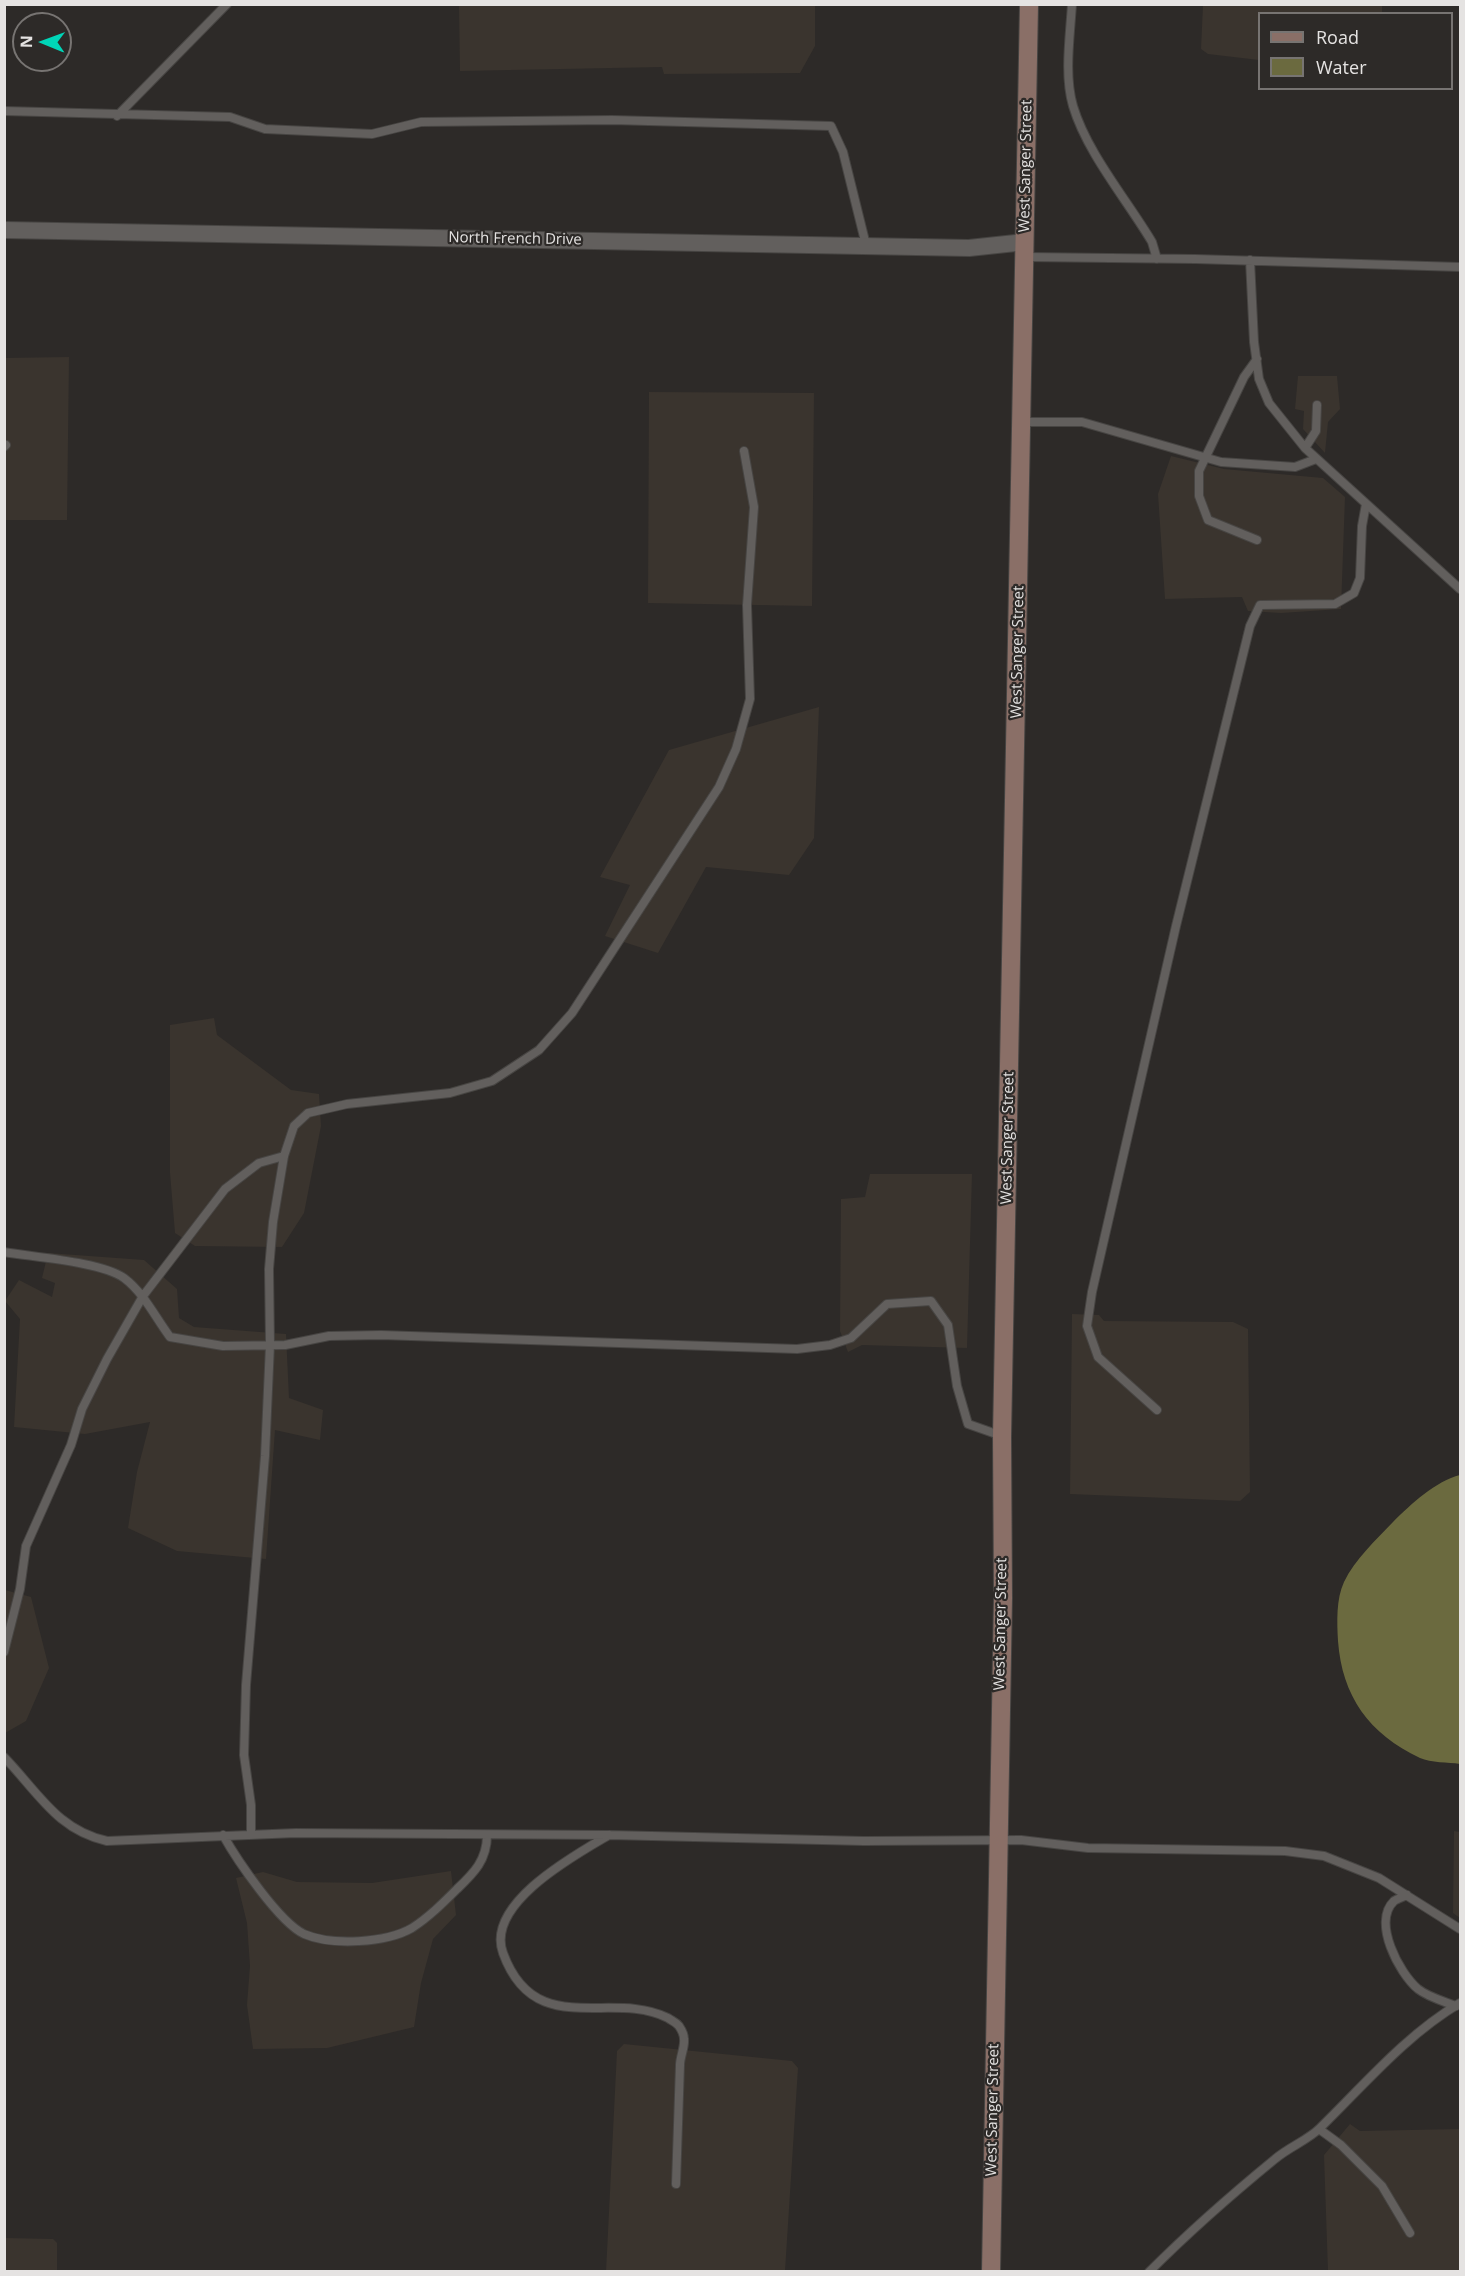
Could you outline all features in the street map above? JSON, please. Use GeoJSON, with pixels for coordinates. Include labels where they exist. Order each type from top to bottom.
{"type":"FeatureCollection","features":[{"type":"Feature","properties":{"kind":"main road","name":"West Sanger Street"},"geometry":{"type":"LineString","coordinates":[[991,2271],[1003,1598],[1002,1436],[1029,4]]}},
{"type":"Feature","properties":{"kind":"street","name":"North French Drive"},"geometry":{"type":"LineString","coordinates":[[4,230],[1025,249]]}},
{"type":"Feature","properties":{"kind":"lane"},"geometry":{"type":"LineString","coordinates":[[117,116],[227,4]]}},
{"type":"Feature","properties":{"kind":"lane"},"geometry":{"type":"LineString","coordinates":[[1071,4],[1069,62],[1073,104],[1084,136],[1152,242],[1157,259]]}},
{"type":"Feature","properties":{"kind":"lane"},"geometry":{"type":"LineString","coordinates":[[4,111],[117,116],[230,117],[265,129],[372,134],[421,122],[612,120],[831,126],[843,152],[866,245]]}},
{"type":"Feature","properties":{"kind":"lane"},"geometry":{"type":"LineString","coordinates":[[1025,249],[1157,259],[1461,267]]}},
{"type":"Feature","properties":{"kind":"lane"},"geometry":{"type":"LineString","coordinates":[[1250,260],[1259,379],[1269,403],[1316,459],[1461,589]]}},
{"type":"Feature","properties":{"kind":"lane"},"geometry":{"type":"LineString","coordinates":[[1257,359],[1244,377],[1199,471],[1199,496],[1208,520],[1257,540]]}},
{"type":"Feature","properties":{"kind":"lane"},"geometry":{"type":"LineString","coordinates":[[1305,448],[1316,431],[1317,405]]}},
{"type":"Feature","properties":{"kind":"lane"},"geometry":{"type":"LineString","coordinates":[[1022,422],[1082,422],[1221,462],[1295,467],[1316,459]]}},
{"type":"Feature","properties":{"kind":"lane"},"geometry":{"type":"LineString","coordinates":[[251,1834],[251,1805],[244,1755],[246,1685],[266,1456],[270,1345],[269,1269],[273,1222],[284,1156],[294,1126],[309,1113],[347,1104],[450,1093],[492,1081],[539,1050],[572,1013],[719,787],[736,749],[750,699],[747,605],[754,507],[744,451]]}},
{"type":"Feature","properties":{"kind":"lane"},"geometry":{"type":"LineString","coordinates":[[1157,1410],[1098,1358],[1088,1326],[1092,1292],[1170,949],[1250,626],[1260,605],[1335,603],[1354,593],[1360,578],[1362,526],[1366,504]]}},
{"type":"Feature","properties":{"kind":"lane"},"geometry":{"type":"LineString","coordinates":[[4,1652],[20,1589],[26,1546],[71,1445],[82,1409],[143,1296],[225,1189],[259,1162],[284,1156]]}},
{"type":"Feature","properties":{"kind":"lane"},"geometry":{"type":"LineString","coordinates":[[4,1252],[91,1266],[122,1276],[143,1296],[170,1337],[223,1346],[270,1345],[329,1336],[381,1335],[797,1348],[830,1345],[851,1338],[870,1317],[887,1304],[931,1301],[948,1325],[957,1386],[968,1424],[1002,1436]]}},
{"type":"Feature","properties":{"kind":"lane"},"geometry":{"type":"LineString","coordinates":[[4,1757],[65,1825],[89,1837],[123,1841],[251,1834],[609,1835],[864,1841],[997,1840],[1088,1848],[1285,1851],[1314,1854],[1379,1878],[1461,1929]]}},
{"type":"Feature","properties":{"kind":"lane"},"geometry":{"type":"LineString","coordinates":[[223,1835],[239,1864],[273,1905],[303,1933],[332,1941],[370,1941],[410,1929],[437,1910],[477,1870],[487,1851],[487,1836]]}},
{"type":"Feature","properties":{"kind":"lane"},"geometry":{"type":"LineString","coordinates":[[609,1835],[554,1870],[526,1893],[511,1911],[503,1932],[502,1950],[512,1974],[526,1989],[544,2001],[568,2009],[656,2012],[678,2024],[684,2038],[680,2060],[676,2184]]}},
{"type":"Feature","properties":{"kind":"lane"},"geometry":{"type":"LineString","coordinates":[[1149,2271],[1210,2212],[1283,2152],[1319,2129],[1372,2073],[1458,2004],[1417,1988],[1390,1952],[1387,1931],[1388,1913],[1393,1902],[1407,1895]]}},
{"type":"Feature","properties":{"kind":"lane"},"geometry":{"type":"LineString","coordinates":[[1449,1922],[1461,1922]]}},
{"type":"Feature","properties":{"kind":"lane"},"geometry":{"type":"LineString","coordinates":[[1319,2129],[1341,2145],[1382,2186],[1410,2233]]}},
{"type":"Feature","properties":{"kind":"shaded area"},"geometry":{"type":"Polygon","coordinates":[[[1203,4],[1382,5],[1382,12],[1258,12],[1258,60],[1208,54],[1201,49],[1203,4]]]}},
{"type":"Feature","properties":{"kind":"shaded area"},"geometry":{"type":"Polygon","coordinates":[[[459,5],[815,5],[815,46],[800,73],[664,74],[662,67],[460,71],[459,5]]]}},
{"type":"Feature","properties":{"kind":"shaded area"},"geometry":{"type":"Polygon","coordinates":[[[69,357],[67,520],[5,520],[4,358],[69,357]]]}},
{"type":"Feature","properties":{"kind":"shaded area"},"geometry":{"type":"Polygon","coordinates":[[[1298,376],[1337,376],[1340,409],[1328,422],[1325,453],[1303,429],[1304,411],[1295,409],[1298,376]]]}},
{"type":"Feature","properties":{"kind":"shaded area"},"geometry":{"type":"Polygon","coordinates":[[[649,392],[814,393],[812,606],[648,603],[649,392]]]}},
{"type":"Feature","properties":{"kind":"shaded area"},"geometry":{"type":"Polygon","coordinates":[[[1171,456],[1224,469],[1323,478],[1345,497],[1341,609],[1281,613],[1248,611],[1242,597],[1165,599],[1158,494],[1171,456]]]}},
{"type":"Feature","properties":{"kind":"shaded area"},"geometry":{"type":"Polygon","coordinates":[[[819,707],[814,838],[789,875],[706,867],[658,953],[605,936],[630,885],[600,877],[669,750],[819,707]]]}},
{"type":"Feature","properties":{"kind":"shaded area"},"geometry":{"type":"Polygon","coordinates":[[[214,1018],[217,1035],[291,1090],[319,1094],[321,1126],[304,1213],[282,1247],[195,1246],[175,1233],[170,1173],[170,1025],[214,1018]]]}},
{"type":"Feature","properties":{"kind":"shaded area"},"geometry":{"type":"Polygon","coordinates":[[[870,1174],[972,1174],[967,1348],[862,1345],[848,1352],[840,1331],[841,1199],[865,1197],[870,1174]]]}},
{"type":"Feature","properties":{"kind":"shaded area"},"geometry":{"type":"Polygon","coordinates":[[[48,1253],[144,1260],[177,1289],[179,1318],[194,1327],[286,1334],[289,1398],[323,1410],[320,1440],[275,1430],[266,1559],[177,1551],[128,1528],[137,1472],[150,1422],[85,1434],[14,1427],[20,1319],[5,1301],[19,1280],[52,1297],[55,1283],[42,1278],[48,1253]]]}},
{"type":"Feature","properties":{"kind":"shaded area"},"geometry":{"type":"Polygon","coordinates":[[[1072,1314],[1099,1315],[1104,1321],[1233,1322],[1248,1329],[1250,1492],[1240,1501],[1070,1494],[1072,1314]]]}},
{"type":"Feature","properties":{"kind":"shaded area"},"geometry":{"type":"Polygon","coordinates":[[[5,1590],[31,1597],[49,1668],[26,1721],[5,1733],[5,1590]]]}},
{"type":"Feature","properties":{"kind":"shaded area"},"geometry":{"type":"Polygon","coordinates":[[[1454,1831],[1460,1832],[1460,1918],[1453,1913],[1454,1831]]]}},
{"type":"Feature","properties":{"kind":"shaded area"},"geometry":{"type":"Polygon","coordinates":[[[451,1871],[456,1915],[433,1939],[421,1983],[414,2027],[327,2048],[253,2049],[247,2005],[250,1966],[247,1923],[236,1878],[263,1872],[297,1882],[372,1883],[451,1871]]]}},
{"type":"Feature","properties":{"kind":"shaded area"},"geometry":{"type":"Polygon","coordinates":[[[624,2044],[792,2061],[798,2068],[785,2271],[606,2272],[617,2051],[624,2044]]]}},
{"type":"Feature","properties":{"kind":"shaded area"},"geometry":{"type":"Polygon","coordinates":[[[1350,2124],[1360,2131],[1460,2129],[1460,2271],[1328,2271],[1324,2155],[1350,2124]]]}},
{"type":"Feature","properties":{"kind":"shaded area"},"geometry":{"type":"Polygon","coordinates":[[[5,2238],[53,2239],[57,2243],[57,2271],[5,2271],[5,2238]]]}},
{"type":"Feature","properties":{"kind":"water"},"geometry":{"type":"Polygon","coordinates":[[[1460,1475],[1460,1764],[1434,1762],[1420,1758],[1386,1737],[1361,1711],[1345,1679],[1338,1641],[1337,1618],[1338,1603],[1344,1582],[1366,1550],[1424,1494],[1442,1482],[1460,1475]]]}}]}
